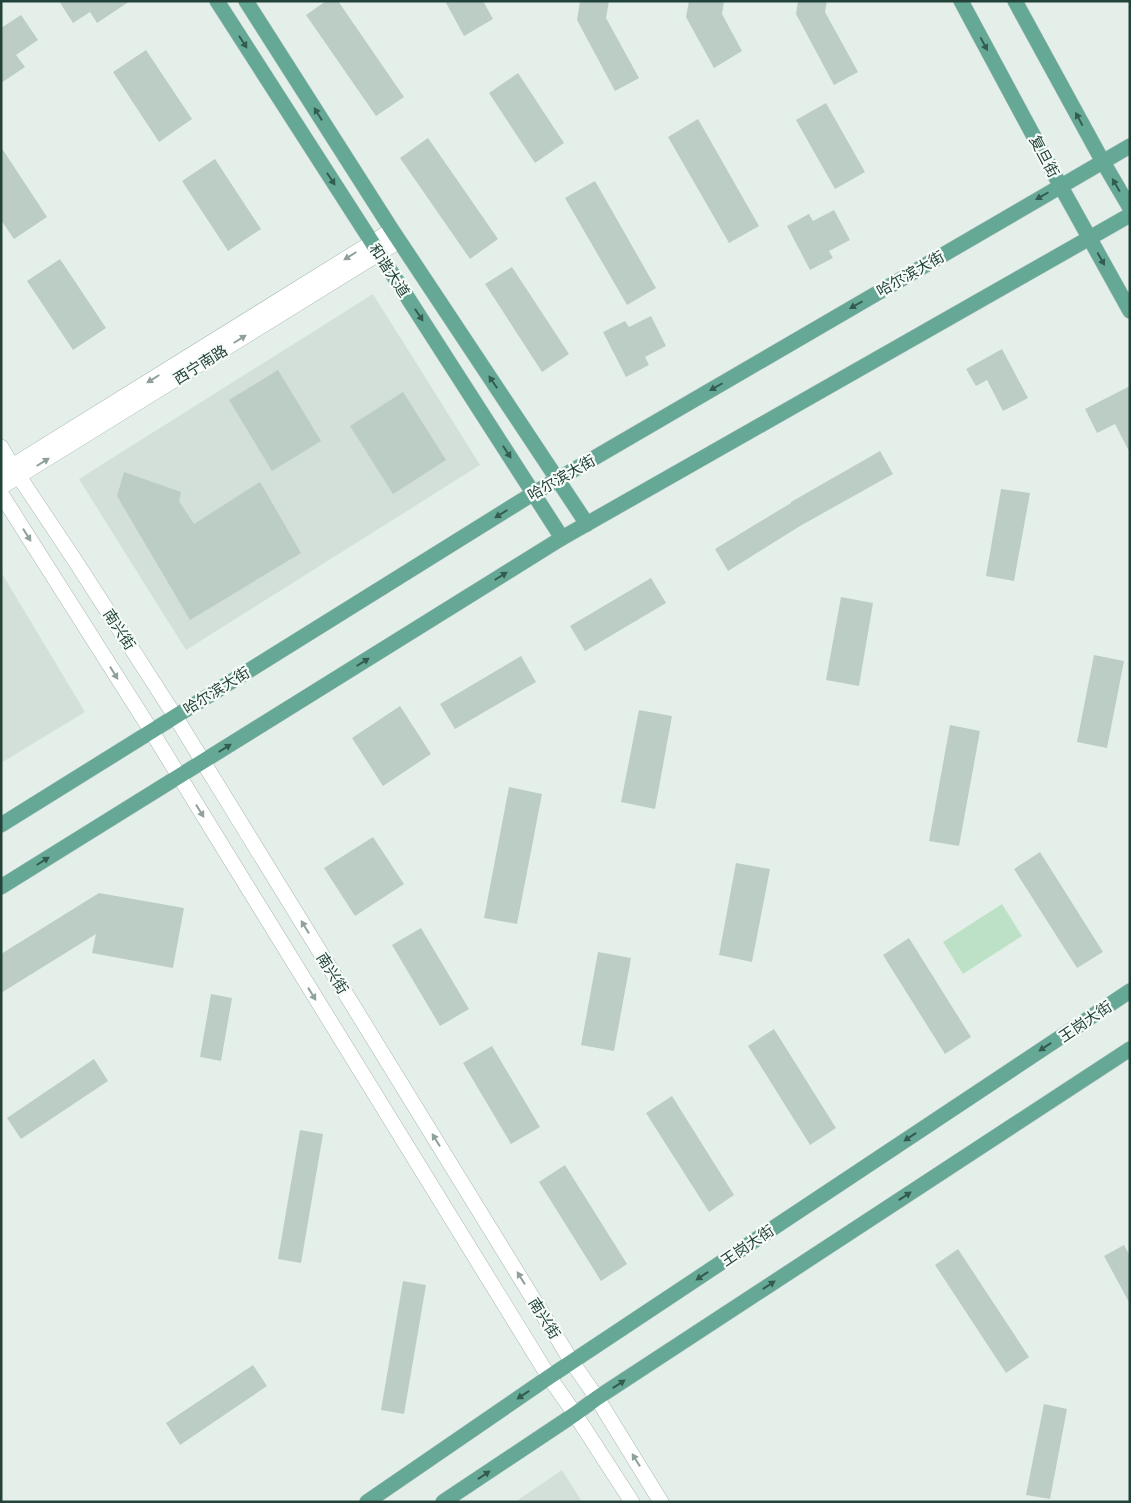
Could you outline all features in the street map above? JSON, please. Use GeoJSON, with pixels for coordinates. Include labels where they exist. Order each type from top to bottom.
{"type":"FeatureCollection","features":[{"type":"Feature","properties":{"kind":"main road","name":"和谐大道"},"geometry":{"type":"LineString","coordinates":[[217,1],[562,538]]}},
{"type":"Feature","properties":{"kind":"main road","name":"和谐大道"},"geometry":{"type":"LineString","coordinates":[[246,1],[395,236],[588,524]]}},
{"type":"Feature","properties":{"kind":"main road","name":"复旦街"},"geometry":{"type":"LineString","coordinates":[[961,1],[1130,311]]}},
{"type":"Feature","properties":{"kind":"main road"},"geometry":{"type":"LineString","coordinates":[[1016,1],[1102,162],[1130,208]]}},
{"type":"Feature","properties":{"kind":"main road","name":"哈尔滨大街"},"geometry":{"type":"LineString","coordinates":[[1,825],[534,493],[1060,185],[1130,146]]}},
{"type":"Feature","properties":{"kind":"main road"},"geometry":{"type":"LineString","coordinates":[[1,887],[562,538],[1130,215]]}},
{"type":"Feature","properties":{"kind":"main road","name":"王岗大街"},"geometry":{"type":"LineString","coordinates":[[367,1502],[549,1377],[1130,991]]}},
{"type":"Feature","properties":{"kind":"main road"},"geometry":{"type":"LineString","coordinates":[[444,1502],[576,1414],[596,1398],[1130,1049]]}},
{"type":"Feature","properties":{"kind":"street","name":"西宁南路"},"geometry":{"type":"LineString","coordinates":[[1,487],[11,472],[395,236]]}},
{"type":"Feature","properties":{"kind":"street","name":"南兴街"},"geometry":{"type":"LineString","coordinates":[[1,447],[11,472],[204,762],[572,1362],[661,1502]]}},
{"type":"Feature","properties":{"kind":"street","name":"南兴街"},"geometry":{"type":"LineString","coordinates":[[1,494],[152,732],[549,1377],[576,1414],[632,1502]]}},
{"type":"Feature","properties":{"kind":"shaded area"},"geometry":{"type":"Polygon","coordinates":[[[373,294],[480,465],[186,650],[79,479],[373,294]]]}},
{"type":"Feature","properties":{"kind":"shaded area"},"geometry":{"type":"Polygon","coordinates":[[[1,572],[85,712],[1,763],[1,572]]]}},
{"type":"Feature","properties":{"kind":"shaded area"},"geometry":{"type":"Polygon","coordinates":[[[562,1470],[582,1502],[515,1502],[562,1470]]]}},
{"type":"Feature","properties":{"kind":"green space"},"geometry":{"type":"Polygon","coordinates":[[[1002,904],[1022,936],[963,974],[943,942],[1002,904]]]}},
{"type":"Feature","properties":{"kind":"building"},"geometry":{"type":"Polygon","coordinates":[[[59,1],[130,1],[97,23],[90,12],[73,23],[59,1]]]}},
{"type":"Feature","properties":{"kind":"building"},"geometry":{"type":"Polygon","coordinates":[[[326,1],[338,1],[404,97],[376,116],[306,15],[326,1]]]}},
{"type":"Feature","properties":{"kind":"building"},"geometry":{"type":"Polygon","coordinates":[[[445,1],[483,1],[493,19],[464,36],[445,1]]]}},
{"type":"Feature","properties":{"kind":"building"},"geometry":{"type":"Polygon","coordinates":[[[580,1],[609,1],[606,18],[639,78],[615,91],[577,20],[580,1]]]}},
{"type":"Feature","properties":{"kind":"building"},"geometry":{"type":"Polygon","coordinates":[[[689,1],[724,1],[722,14],[742,51],[714,68],[686,17],[689,1]]]}},
{"type":"Feature","properties":{"kind":"building"},"geometry":{"type":"Polygon","coordinates":[[[798,1],[827,1],[825,12],[858,72],[834,85],[796,14],[798,1]]]}},
{"type":"Feature","properties":{"kind":"building"},"geometry":{"type":"Polygon","coordinates":[[[21,15],[38,40],[16,55],[25,67],[1,83],[1,28],[21,15]]]}},
{"type":"Feature","properties":{"kind":"building"},"geometry":{"type":"Polygon","coordinates":[[[146,50],[192,119],[159,142],[113,72],[146,50]]]}},
{"type":"Feature","properties":{"kind":"building"},"geometry":{"type":"Polygon","coordinates":[[[518,73],[564,143],[535,163],[489,93],[518,73]]]}},
{"type":"Feature","properties":{"kind":"building"},"geometry":{"type":"Polygon","coordinates":[[[826,103],[865,172],[835,189],[796,120],[826,103]]]}},
{"type":"Feature","properties":{"kind":"building"},"geometry":{"type":"Polygon","coordinates":[[[698,119],[759,226],[729,243],[668,137],[698,119]]]}},
{"type":"Feature","properties":{"kind":"building"},"geometry":{"type":"Polygon","coordinates":[[[428,138],[498,239],[470,259],[400,158],[428,138]]]}},
{"type":"Feature","properties":{"kind":"building"},"geometry":{"type":"Polygon","coordinates":[[[1,147],[47,217],[14,239],[1,220],[1,147]]]}},
{"type":"Feature","properties":{"kind":"building"},"geometry":{"type":"Polygon","coordinates":[[[215,159],[261,229],[228,251],[182,181],[215,159]]]}},
{"type":"Feature","properties":{"kind":"building"},"geometry":{"type":"Polygon","coordinates":[[[595,181],[656,288],[627,305],[565,198],[595,181]]]}},
{"type":"Feature","properties":{"kind":"building"},"geometry":{"type":"Polygon","coordinates":[[[834,210],[850,240],[829,251],[833,258],[810,270],[787,226],[809,214],[813,221],[834,210]]]}},
{"type":"Feature","properties":{"kind":"building"},"geometry":{"type":"Polygon","coordinates":[[[60,259],[106,328],[73,350],[27,281],[60,259]]]}},
{"type":"Feature","properties":{"kind":"building"},"geometry":{"type":"Polygon","coordinates":[[[512,267],[569,354],[542,372],[485,284],[512,267]]]}},
{"type":"Feature","properties":{"kind":"building"},"geometry":{"type":"Polygon","coordinates":[[[651,316],[666,346],[645,357],[649,365],[626,377],[603,332],[625,321],[629,327],[651,316]]]}},
{"type":"Feature","properties":{"kind":"building"},"geometry":{"type":"Polygon","coordinates":[[[1002,349],[1028,398],[1003,411],[987,380],[976,386],[966,369],[1002,349]]]}},
{"type":"Feature","properties":{"kind":"building"},"geometry":{"type":"Polygon","coordinates":[[[278,370],[321,441],[272,471],[229,400],[278,370]]]}},
{"type":"Feature","properties":{"kind":"building"},"geometry":{"type":"Polygon","coordinates":[[[1130,386],[1130,453],[1115,424],[1097,433],[1085,409],[1130,386]]]}},
{"type":"Feature","properties":{"kind":"building"},"geometry":{"type":"Polygon","coordinates":[[[403,392],[446,460],[393,494],[350,426],[403,392]]]}},
{"type":"Feature","properties":{"kind":"building"},"geometry":{"type":"Polygon","coordinates":[[[880,451],[893,474],[800,526],[728,571],[715,549],[791,502],[880,451]]]}},
{"type":"Feature","properties":{"kind":"building"},"geometry":{"type":"Polygon","coordinates":[[[124,472],[181,492],[179,501],[194,524],[260,482],[301,553],[190,620],[117,496],[124,472]]]}},
{"type":"Feature","properties":{"kind":"building"},"geometry":{"type":"Polygon","coordinates":[[[1001,489],[1030,493],[1014,581],[986,576],[1001,489]]]}},
{"type":"Feature","properties":{"kind":"building"},"geometry":{"type":"Polygon","coordinates":[[[651,578],[666,603],[585,651],[570,626],[651,578]]]}},
{"type":"Feature","properties":{"kind":"building"},"geometry":{"type":"Polygon","coordinates":[[[841,597],[873,603],[859,686],[826,680],[841,597]]]}},
{"type":"Feature","properties":{"kind":"building"},"geometry":{"type":"Polygon","coordinates":[[[1094,655],[1124,661],[1107,748],[1077,742],[1094,655]]]}},
{"type":"Feature","properties":{"kind":"building"},"geometry":{"type":"Polygon","coordinates":[[[521,656],[536,682],[455,729],[440,704],[521,656]]]}},
{"type":"Feature","properties":{"kind":"building"},"geometry":{"type":"Polygon","coordinates":[[[400,706],[431,754],[383,786],[352,738],[400,706]]]}},
{"type":"Feature","properties":{"kind":"building"},"geometry":{"type":"Polygon","coordinates":[[[639,710],[672,716],[655,809],[621,802],[639,710]]]}},
{"type":"Feature","properties":{"kind":"building"},"geometry":{"type":"Polygon","coordinates":[[[950,725],[980,731],[959,846],[929,841],[950,725]]]}},
{"type":"Feature","properties":{"kind":"building"},"geometry":{"type":"Polygon","coordinates":[[[509,787],[542,794],[517,924],[484,918],[509,787]]]}},
{"type":"Feature","properties":{"kind":"building"},"geometry":{"type":"Polygon","coordinates":[[[373,837],[404,884],[355,916],[324,868],[373,837]]]}},
{"type":"Feature","properties":{"kind":"building"},"geometry":{"type":"Polygon","coordinates":[[[1040,852],[1103,952],[1077,968],[1014,869],[1040,852]]]}},
{"type":"Feature","properties":{"kind":"building"},"geometry":{"type":"Polygon","coordinates":[[[736,863],[770,869],[752,962],[719,955],[736,863]]]}},
{"type":"Feature","properties":{"kind":"building"},"geometry":{"type":"Polygon","coordinates":[[[99,893],[184,908],[173,968],[92,953],[96,934],[1,993],[1,954],[99,893]]]}},
{"type":"Feature","properties":{"kind":"building"},"geometry":{"type":"Polygon","coordinates":[[[421,928],[469,1009],[440,1026],[392,945],[421,928]]]}},
{"type":"Feature","properties":{"kind":"building"},"geometry":{"type":"Polygon","coordinates":[[[909,938],[971,1037],[945,1054],[883,955],[909,938]]]}},
{"type":"Feature","properties":{"kind":"building"},"geometry":{"type":"Polygon","coordinates":[[[598,952],[631,958],[614,1051],[581,1045],[598,952]]]}},
{"type":"Feature","properties":{"kind":"building"},"geometry":{"type":"Polygon","coordinates":[[[211,994],[232,998],[221,1061],[200,1057],[211,994]]]}},
{"type":"Feature","properties":{"kind":"building"},"geometry":{"type":"Polygon","coordinates":[[[774,1029],[836,1128],[810,1145],[748,1046],[774,1029]]]}},
{"type":"Feature","properties":{"kind":"building"},"geometry":{"type":"Polygon","coordinates":[[[492,1046],[540,1127],[511,1144],[463,1063],[492,1046]]]}},
{"type":"Feature","properties":{"kind":"building"},"geometry":{"type":"Polygon","coordinates":[[[94,1059],[108,1081],[21,1139],[7,1118],[94,1059]]]}},
{"type":"Feature","properties":{"kind":"building"},"geometry":{"type":"Polygon","coordinates":[[[672,1096],[734,1195],[709,1212],[646,1113],[672,1096]]]}},
{"type":"Feature","properties":{"kind":"building"},"geometry":{"type":"Polygon","coordinates":[[[300,1130],[323,1134],[301,1263],[278,1259],[300,1130]]]}},
{"type":"Feature","properties":{"kind":"building"},"geometry":{"type":"Polygon","coordinates":[[[565,1165],[627,1264],[601,1281],[539,1182],[565,1165]]]}},
{"type":"Feature","properties":{"kind":"building"},"geometry":{"type":"Polygon","coordinates":[[[1124,1245],[1130,1256],[1130,1304],[1104,1256],[1124,1245]]]}},
{"type":"Feature","properties":{"kind":"building"},"geometry":{"type":"Polygon","coordinates":[[[958,1249],[1029,1357],[1006,1373],[935,1265],[958,1249]]]}},
{"type":"Feature","properties":{"kind":"building"},"geometry":{"type":"Polygon","coordinates":[[[403,1281],[426,1285],[404,1414],[381,1410],[403,1281]]]}},
{"type":"Feature","properties":{"kind":"building"},"geometry":{"type":"Polygon","coordinates":[[[253,1365],[267,1386],[180,1445],[166,1423],[253,1365]]]}},
{"type":"Feature","properties":{"kind":"building"},"geometry":{"type":"Polygon","coordinates":[[[1044,1404],[1067,1409],[1050,1499],[1026,1495],[1044,1404]]]}}]}
